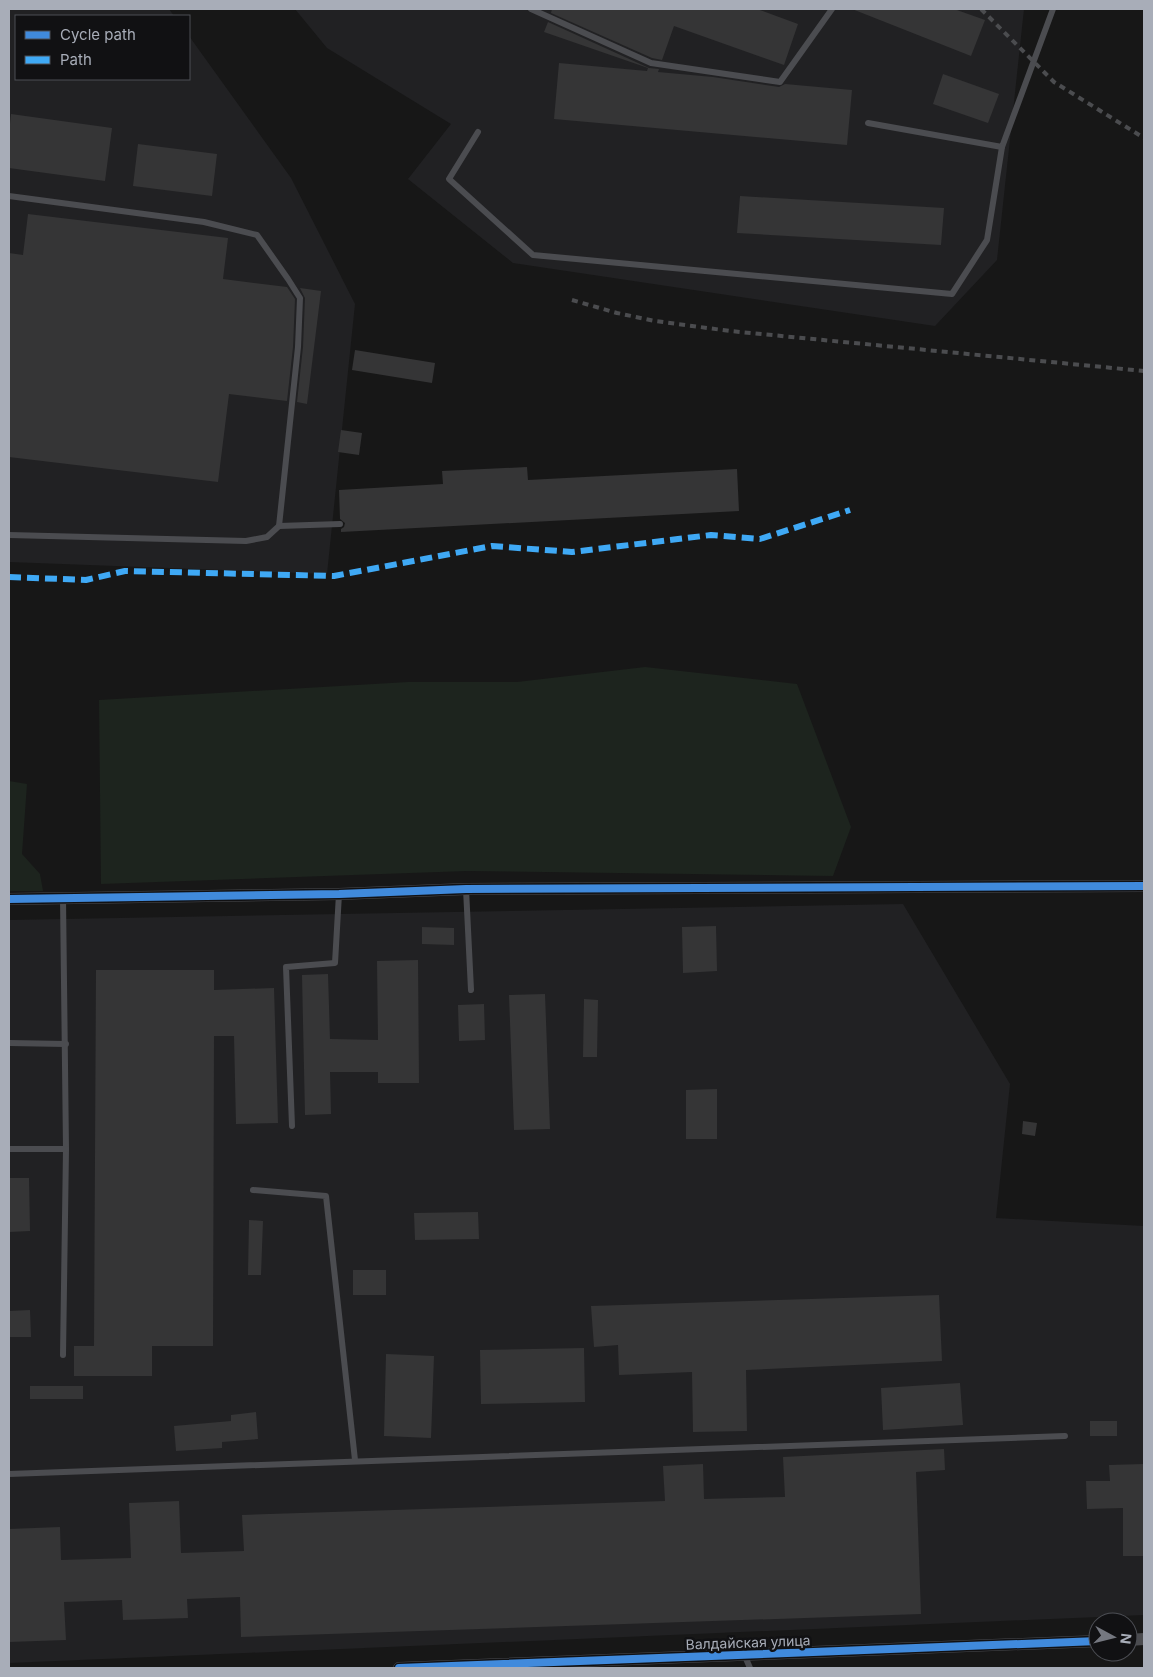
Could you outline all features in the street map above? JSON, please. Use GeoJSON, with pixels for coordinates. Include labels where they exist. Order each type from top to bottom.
{"type":"FeatureCollection","features":[{"type":"Feature","properties":{"kind":"street"},"geometry":{"type":"LineString","coordinates":[[9,899],[340,894],[466,889],[1144,886]]}},
{"type":"Feature","properties":{"kind":"street","name":"Валдайская улица"},"geometry":{"type":"LineString","coordinates":[[400,1668],[1088,1641]]}},
{"type":"Feature","properties":{"kind":"lane"},"geometry":{"type":"LineString","coordinates":[[531,9],[651,63],[780,82],[832,9]]}},
{"type":"Feature","properties":{"kind":"lane"},"geometry":{"type":"LineString","coordinates":[[478,132],[449,179],[533,255],[952,294],[987,240],[1002,147],[1053,9]]}},
{"type":"Feature","properties":{"kind":"lane"},"geometry":{"type":"LineString","coordinates":[[868,123],[1002,147]]}},
{"type":"Feature","properties":{"kind":"lane"},"geometry":{"type":"LineString","coordinates":[[9,196],[204,222],[257,235],[300,298],[298,347],[279,526]]}},
{"type":"Feature","properties":{"kind":"lane"},"geometry":{"type":"LineString","coordinates":[[9,535],[246,541],[267,537],[279,526],[340,524]]}},
{"type":"Feature","properties":{"kind":"lane"},"geometry":{"type":"LineString","coordinates":[[466,889],[471,990]]}},
{"type":"Feature","properties":{"kind":"lane"},"geometry":{"type":"LineString","coordinates":[[292,1126],[286,968],[335,963],[340,894]]}},
{"type":"Feature","properties":{"kind":"lane"},"geometry":{"type":"LineString","coordinates":[[63,898],[66,1044],[63,1356]]}},
{"type":"Feature","properties":{"kind":"lane"},"geometry":{"type":"LineString","coordinates":[[9,1043],[66,1044]]}},
{"type":"Feature","properties":{"kind":"lane"},"geometry":{"type":"LineString","coordinates":[[9,1148],[66,1149]]}},
{"type":"Feature","properties":{"kind":"lane"},"geometry":{"type":"LineString","coordinates":[[253,1190],[326,1196],[356,1460]]}},
{"type":"Feature","properties":{"kind":"lane"},"geometry":{"type":"LineString","coordinates":[[9,1474],[356,1460],[1065,1436]]}},
{"type":"Feature","properties":{"kind":"lane"},"geometry":{"type":"LineString","coordinates":[[744,1654],[750,1668]]}},
{"type":"Feature","properties":{"kind":"shaded area"},"geometry":{"type":"Polygon","coordinates":[[[9,9],[169,9],[173,15],[15,15],[15,80],[190,80],[190,37],[291,178],[355,304],[327,574],[9,562],[9,9]]]}},
{"type":"Feature","properties":{"kind":"shaded area"},"geometry":{"type":"Polygon","coordinates":[[[295,9],[1024,9],[997,260],[935,326],[513,263],[408,179],[451,124],[327,48],[295,9]]]}},
{"type":"Feature","properties":{"kind":"shaded area"},"geometry":{"type":"Polygon","coordinates":[[[645,667],[797,684],[851,827],[833,876],[467,871],[101,884],[99,700],[408,682],[517,682],[645,667]]]}},
{"type":"Feature","properties":{"kind":"shaded area"},"geometry":{"type":"Polygon","coordinates":[[[9,781],[27,784],[22,854],[40,874],[43,891],[9,891],[9,781]]]}},
{"type":"Feature","properties":{"kind":"shaded area"},"geometry":{"type":"Polygon","coordinates":[[[903,904],[1010,1084],[996,1218],[1144,1226],[1144,1615],[1138,1615],[1138,1612],[1088,1612],[1088,1617],[9,1663],[9,920],[903,904]]]}},
{"type":"Feature","properties":{"kind":"building"},"geometry":{"type":"Polygon","coordinates":[[[552,9],[757,9],[798,24],[784,65],[674,26],[662,60],[652,58],[551,13],[552,9]]]}},
{"type":"Feature","properties":{"kind":"building"},"geometry":{"type":"Polygon","coordinates":[[[852,9],[954,9],[985,20],[971,56],[852,9]]]}},
{"type":"Feature","properties":{"kind":"building"},"geometry":{"type":"Polygon","coordinates":[[[548,22],[649,68],[659,69],[658,72],[713,77],[779,87],[785,84],[852,90],[847,145],[554,119],[559,63],[647,71],[648,68],[544,32],[548,22]]]}},
{"type":"Feature","properties":{"kind":"building"},"geometry":{"type":"Polygon","coordinates":[[[943,74],[999,94],[988,123],[933,104],[943,74]]]}},
{"type":"Feature","properties":{"kind":"building"},"geometry":{"type":"Polygon","coordinates":[[[11,114],[112,128],[105,181],[9,168],[11,114]]]}},
{"type":"Feature","properties":{"kind":"building"},"geometry":{"type":"Polygon","coordinates":[[[138,144],[217,154],[212,196],[133,186],[138,144]]]}},
{"type":"Feature","properties":{"kind":"building"},"geometry":{"type":"Polygon","coordinates":[[[740,196],[944,208],[941,245],[737,233],[740,196]]]}},
{"type":"Feature","properties":{"kind":"building"},"geometry":{"type":"Polygon","coordinates":[[[28,214],[228,238],[223,279],[287,287],[295,299],[293,347],[287,401],[229,394],[218,482],[9,457],[9,253],[23,255],[28,214]]]}},
{"type":"Feature","properties":{"kind":"building"},"geometry":{"type":"Polygon","coordinates":[[[300,288],[321,291],[307,404],[297,402],[303,347],[305,298],[300,288]]]}},
{"type":"Feature","properties":{"kind":"building"},"geometry":{"type":"Polygon","coordinates":[[[355,350],[435,363],[432,383],[352,370],[355,350]]]}},
{"type":"Feature","properties":{"kind":"building"},"geometry":{"type":"Polygon","coordinates":[[[341,430],[362,433],[359,455],[338,452],[341,430]]]}},
{"type":"Feature","properties":{"kind":"building"},"geometry":{"type":"Polygon","coordinates":[[[527,467],[528,480],[737,469],[739,511],[341,532],[345,523],[340,519],[339,490],[443,484],[442,471],[527,467]]]}},
{"type":"Feature","properties":{"kind":"building"},"geometry":{"type":"Polygon","coordinates":[[[716,926],[717,971],[683,973],[682,927],[716,926]]]}},
{"type":"Feature","properties":{"kind":"building"},"geometry":{"type":"Polygon","coordinates":[[[422,927],[454,928],[454,945],[422,944],[422,927]]]}},
{"type":"Feature","properties":{"kind":"building"},"geometry":{"type":"Polygon","coordinates":[[[418,960],[419,1083],[378,1083],[378,1072],[330,1072],[331,1114],[305,1115],[302,975],[328,974],[330,1039],[378,1040],[377,961],[418,960]]]}},
{"type":"Feature","properties":{"kind":"building"},"geometry":{"type":"Polygon","coordinates":[[[96,970],[214,970],[214,990],[274,988],[278,1123],[236,1124],[234,1036],[214,1036],[213,1346],[152,1346],[152,1376],[74,1376],[74,1346],[94,1346],[96,970]]]}},
{"type":"Feature","properties":{"kind":"building"},"geometry":{"type":"Polygon","coordinates":[[[545,994],[550,1129],[514,1130],[509,995],[545,994]]]}},
{"type":"Feature","properties":{"kind":"building"},"geometry":{"type":"Polygon","coordinates":[[[584,999],[598,1000],[597,1057],[583,1057],[584,999]]]}},
{"type":"Feature","properties":{"kind":"building"},"geometry":{"type":"Polygon","coordinates":[[[484,1004],[485,1040],[459,1041],[458,1005],[484,1004]]]}},
{"type":"Feature","properties":{"kind":"building"},"geometry":{"type":"Polygon","coordinates":[[[717,1089],[717,1139],[686,1139],[686,1090],[717,1089]]]}},
{"type":"Feature","properties":{"kind":"building"},"geometry":{"type":"Polygon","coordinates":[[[1023,1121],[1037,1123],[1035,1136],[1022,1134],[1023,1121]]]}},
{"type":"Feature","properties":{"kind":"building"},"geometry":{"type":"Polygon","coordinates":[[[9,1178],[29,1178],[30,1231],[9,1232],[9,1178]]]}},
{"type":"Feature","properties":{"kind":"building"},"geometry":{"type":"Polygon","coordinates":[[[478,1212],[479,1239],[415,1240],[414,1213],[478,1212]]]}},
{"type":"Feature","properties":{"kind":"building"},"geometry":{"type":"Polygon","coordinates":[[[249,1220],[263,1221],[261,1275],[248,1275],[249,1220]]]}},
{"type":"Feature","properties":{"kind":"building"},"geometry":{"type":"Polygon","coordinates":[[[353,1270],[386,1270],[386,1295],[353,1295],[353,1270]]]}},
{"type":"Feature","properties":{"kind":"building"},"geometry":{"type":"Polygon","coordinates":[[[939,1295],[942,1361],[746,1370],[747,1431],[693,1432],[692,1372],[619,1375],[618,1345],[594,1347],[591,1306],[939,1295]]]}},
{"type":"Feature","properties":{"kind":"building"},"geometry":{"type":"Polygon","coordinates":[[[30,1310],[31,1337],[9,1337],[9,1311],[30,1310]]]}},
{"type":"Feature","properties":{"kind":"building"},"geometry":{"type":"Polygon","coordinates":[[[584,1348],[585,1402],[481,1404],[480,1350],[584,1348]]]}},
{"type":"Feature","properties":{"kind":"building"},"geometry":{"type":"Polygon","coordinates":[[[386,1354],[434,1356],[431,1438],[384,1436],[386,1354]]]}},
{"type":"Feature","properties":{"kind":"building"},"geometry":{"type":"Polygon","coordinates":[[[960,1383],[963,1425],[883,1430],[881,1388],[960,1383]]]}},
{"type":"Feature","properties":{"kind":"building"},"geometry":{"type":"Polygon","coordinates":[[[30,1386],[83,1386],[83,1399],[30,1399],[30,1386]]]}},
{"type":"Feature","properties":{"kind":"building"},"geometry":{"type":"Polygon","coordinates":[[[256,1412],[258,1439],[222,1442],[222,1448],[176,1451],[174,1426],[231,1421],[231,1415],[256,1412]]]}},
{"type":"Feature","properties":{"kind":"building"},"geometry":{"type":"Polygon","coordinates":[[[1090,1421],[1117,1421],[1117,1436],[1090,1436],[1090,1421]]]}},
{"type":"Feature","properties":{"kind":"building"},"geometry":{"type":"Polygon","coordinates":[[[944,1449],[945,1470],[916,1472],[921,1614],[241,1637],[240,1597],[187,1599],[188,1618],[123,1620],[122,1600],[64,1602],[66,1640],[9,1642],[9,1529],[60,1527],[61,1560],[131,1558],[129,1503],[179,1501],[181,1553],[244,1551],[242,1515],[665,1501],[663,1466],[703,1464],[704,1499],[785,1497],[783,1457],[944,1449]]]}},
{"type":"Feature","properties":{"kind":"building"},"geometry":{"type":"Polygon","coordinates":[[[1144,1464],[1144,1556],[1123,1556],[1123,1508],[1087,1509],[1086,1481],[1110,1481],[1109,1465],[1144,1464]]]}},
{"type":"Feature","properties":{"kind":"railway"},"geometry":{"type":"LineString","coordinates":[[981,9],[1054,82],[1144,138]]}},
{"type":"Feature","properties":{"kind":"railway"},"geometry":{"type":"LineString","coordinates":[[572,300],[617,313],[655,321],[730,331],[1144,371]]}},
{"type":"Feature","properties":{"kind":"marked path"},"geometry":{"type":"LineString","coordinates":[[9,577],[86,580],[125,571],[334,576],[492,546],[572,552],[711,535],[760,539],[850,510]]}},
{"type":"Feature","properties":{"kind":"cycle path"},"geometry":{"type":"LineString","coordinates":[[9,899],[339,894],[466,889],[1144,886]]}},
{"type":"Feature","properties":{"kind":"cycle path"},"geometry":{"type":"LineString","coordinates":[[399,1668],[1088,1641]]}}]}
